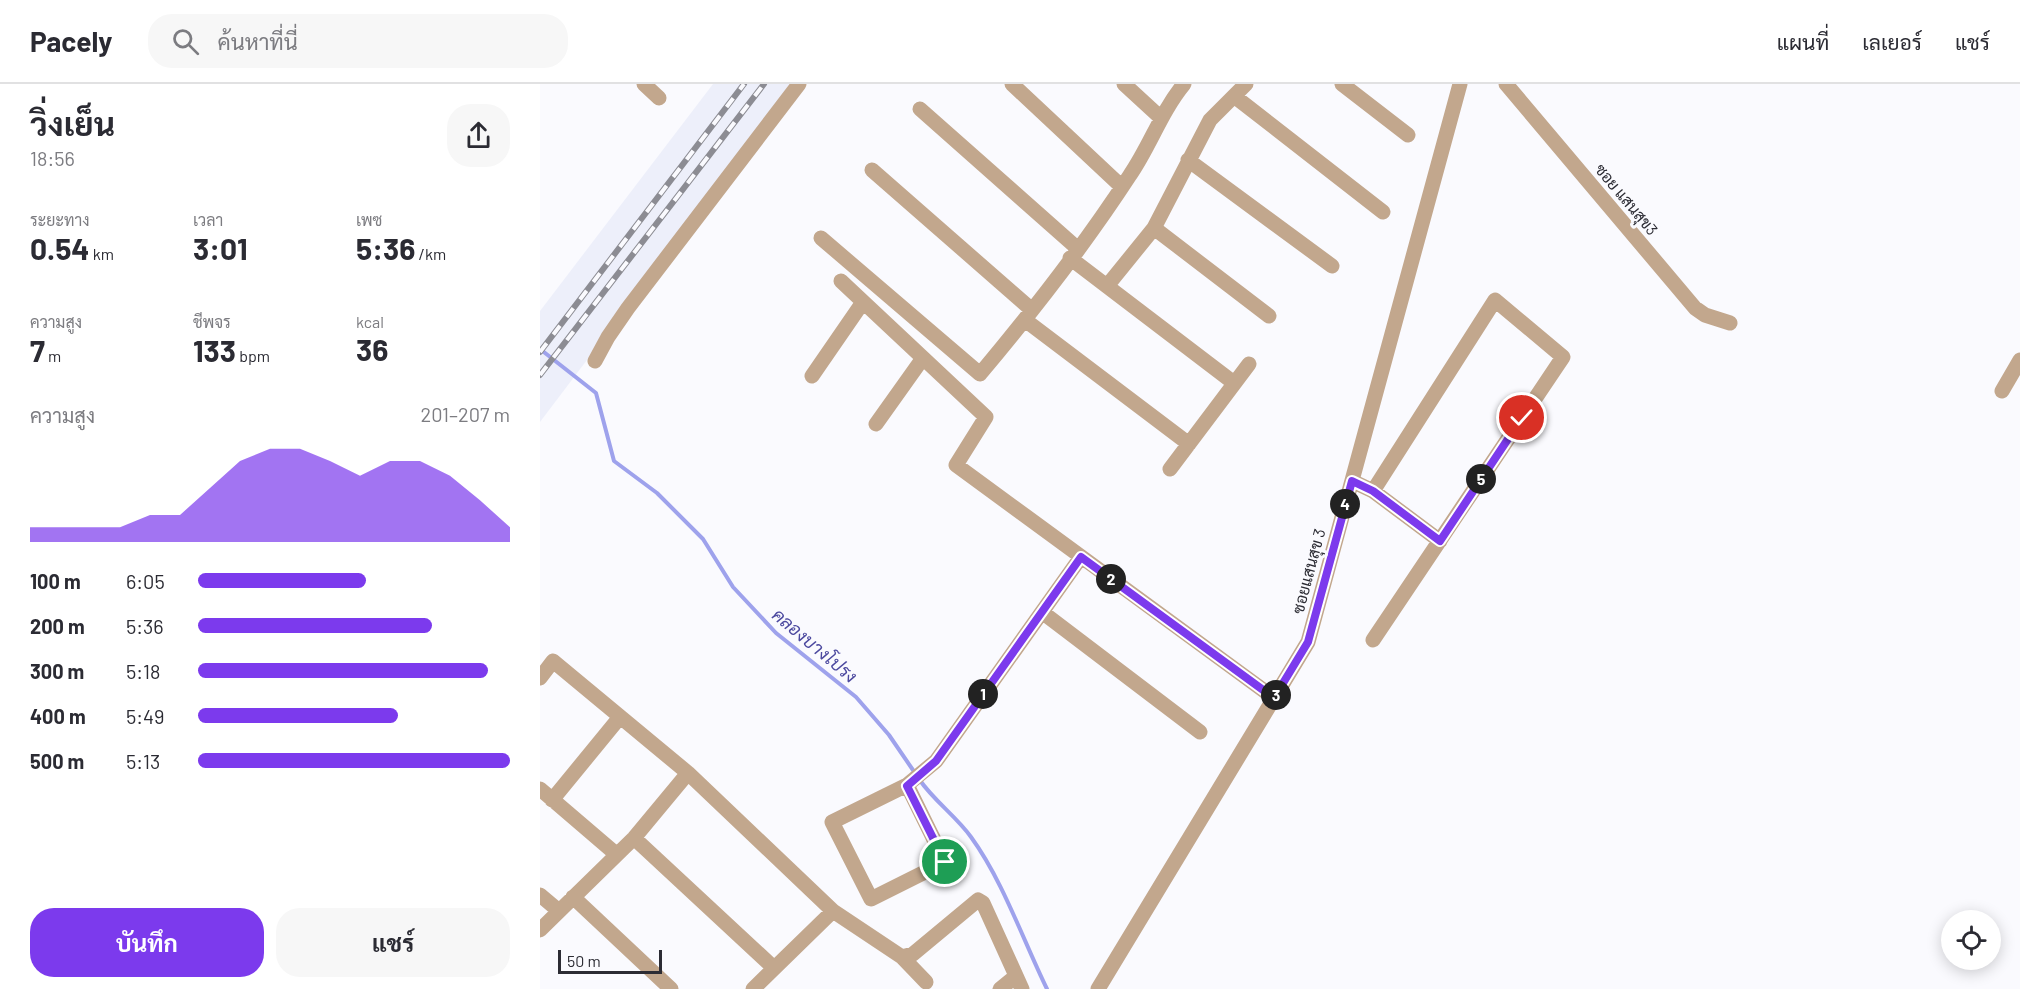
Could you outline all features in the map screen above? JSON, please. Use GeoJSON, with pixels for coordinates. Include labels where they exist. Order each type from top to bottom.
{"type":"FeatureCollection","features":[{"type":"Feature","properties":{"kind":"street"},"geometry":{"type":"LineString","coordinates":[[644,84],[659,98]]}},
{"type":"Feature","properties":{"kind":"street"},"geometry":{"type":"LineString","coordinates":[[596,360],[608,337],[628,308],[800,84]]}},
{"type":"Feature","properties":{"kind":"street"},"geometry":{"type":"LineString","coordinates":[[1012,84],[1122,188]]}},
{"type":"Feature","properties":{"kind":"street"},"geometry":{"type":"LineString","coordinates":[[1124,84],[1161,118]]}},
{"type":"Feature","properties":{"kind":"street"},"geometry":{"type":"LineString","coordinates":[[821,238],[980,374],[1029,315],[1122,188],[1142,158],[1161,118],[1184,84]]}},
{"type":"Feature","properties":{"kind":"street"},"geometry":{"type":"LineString","coordinates":[[1107,286],[1154,228],[1210,120],[1246,84]]}},
{"type":"Feature","properties":{"kind":"street"},"geometry":{"type":"LineString","coordinates":[[1342,84],[1408,135]]}},
{"type":"Feature","properties":{"kind":"street","name":"ซอยแสนสุข 3"},"geometry":{"type":"LineString","coordinates":[[1098,989],[1308,642],[1460,84]]}},
{"type":"Feature","properties":{"kind":"street","name":"ซอย แสนสุข3"},"geometry":{"type":"LineString","coordinates":[[1506,84],[1695,308],[1705,315],[1730,323]]}},
{"type":"Feature","properties":{"kind":"street"},"geometry":{"type":"LineString","coordinates":[[1234,96],[1383,212]]}},
{"type":"Feature","properties":{"kind":"street"},"geometry":{"type":"LineString","coordinates":[[920,109],[1107,286],[1234,383]]}},
{"type":"Feature","properties":{"kind":"street"},"geometry":{"type":"LineString","coordinates":[[1188,160],[1332,266]]}},
{"type":"Feature","properties":{"kind":"street"},"geometry":{"type":"LineString","coordinates":[[872,170],[1029,315],[1189,444]]}},
{"type":"Feature","properties":{"kind":"street"},"geometry":{"type":"LineString","coordinates":[[1154,228],[1269,316]]}},
{"type":"Feature","properties":{"kind":"street"},"geometry":{"type":"LineString","coordinates":[[841,281],[986,417],[956,465],[1274,698]]}},
{"type":"Feature","properties":{"kind":"street"},"geometry":{"type":"LineString","coordinates":[[1373,491],[1495,300],[1563,357],[1373,640]]}},
{"type":"Feature","properties":{"kind":"street"},"geometry":{"type":"LineString","coordinates":[[812,376],[864,302]]}},
{"type":"Feature","properties":{"kind":"street"},"geometry":{"type":"LineString","coordinates":[[876,424],[923,358]]}},
{"type":"Feature","properties":{"kind":"street"},"geometry":{"type":"LineString","coordinates":[[2002,391],[2020,360]]}},
{"type":"Feature","properties":{"kind":"street"},"geometry":{"type":"LineString","coordinates":[[1170,469],[1249,363]]}},
{"type":"Feature","properties":{"kind":"street"},"geometry":{"type":"LineString","coordinates":[[1352,481],[1373,491],[1440,541]]}},
{"type":"Feature","properties":{"kind":"street"},"geometry":{"type":"LineString","coordinates":[[908,784],[945,862],[871,899],[832,822],[908,784],[936,761],[1081,557]]}},
{"type":"Feature","properties":{"kind":"street"},"geometry":{"type":"LineString","coordinates":[[1042,612],[1200,732]]}},
{"type":"Feature","properties":{"kind":"street"},"geometry":{"type":"LineString","coordinates":[[540,678],[553,661],[688,773],[833,911],[902,957],[926,982]]}},
{"type":"Feature","properties":{"kind":"street"},"geometry":{"type":"LineString","coordinates":[[552,800],[620,717]]}},
{"type":"Feature","properties":{"kind":"street"},"geometry":{"type":"LineString","coordinates":[[540,930],[634,838],[688,773]]}},
{"type":"Feature","properties":{"kind":"street"},"geometry":{"type":"LineString","coordinates":[[540,789],[616,854]]}},
{"type":"Feature","properties":{"kind":"street"},"geometry":{"type":"LineString","coordinates":[[634,838],[774,968]]}},
{"type":"Feature","properties":{"kind":"street"},"geometry":{"type":"LineString","coordinates":[[540,896],[559,911]]}},
{"type":"Feature","properties":{"kind":"street"},"geometry":{"type":"LineString","coordinates":[[573,897],[671,989]]}},
{"type":"Feature","properties":{"kind":"street"},"geometry":{"type":"LineString","coordinates":[[902,957],[913,954],[978,900],[983,903],[1019,982],[1000,989]]}},
{"type":"Feature","properties":{"kind":"street"},"geometry":{"type":"LineString","coordinates":[[753,989],[833,911]]}},
{"type":"Feature","properties":{"kind":"shaded area"},"geometry":{"type":"Polygon","coordinates":[[[713,84],[796,84],[540,422],[540,311],[713,84]]]}},
{"type":"Feature","properties":{"kind":"waterway","name":"คลองบางโปรง"},"geometry":{"type":"LineString","coordinates":[[540,349],[596,393],[614,461],[657,493],[703,539],[733,587],[776,633],[856,697],[889,735],[915,773]]}},
{"type":"Feature","properties":{"kind":"waterway","name":"คลองบางโปรง"},"geometry":{"type":"LineString","coordinates":[[919,779],[965,829],[993,872],[1047,989]]}},
{"type":"Feature","properties":{"kind":"railway"},"geometry":{"type":"LineString","coordinates":[[540,352],[744,84]]}},
{"type":"Feature","properties":{"kind":"railway"},"geometry":{"type":"LineString","coordinates":[[540,375],[764,84]]}},
{"type":"Feature","properties":{"kind":"route"},"geometry":{"type":"LineString","coordinates":[[945,862],[907,786],[936,761],[1081,557],[1274,698],[1308,642],[1352,481],[1373,491],[1440,541],[1522,418]]}}]}
